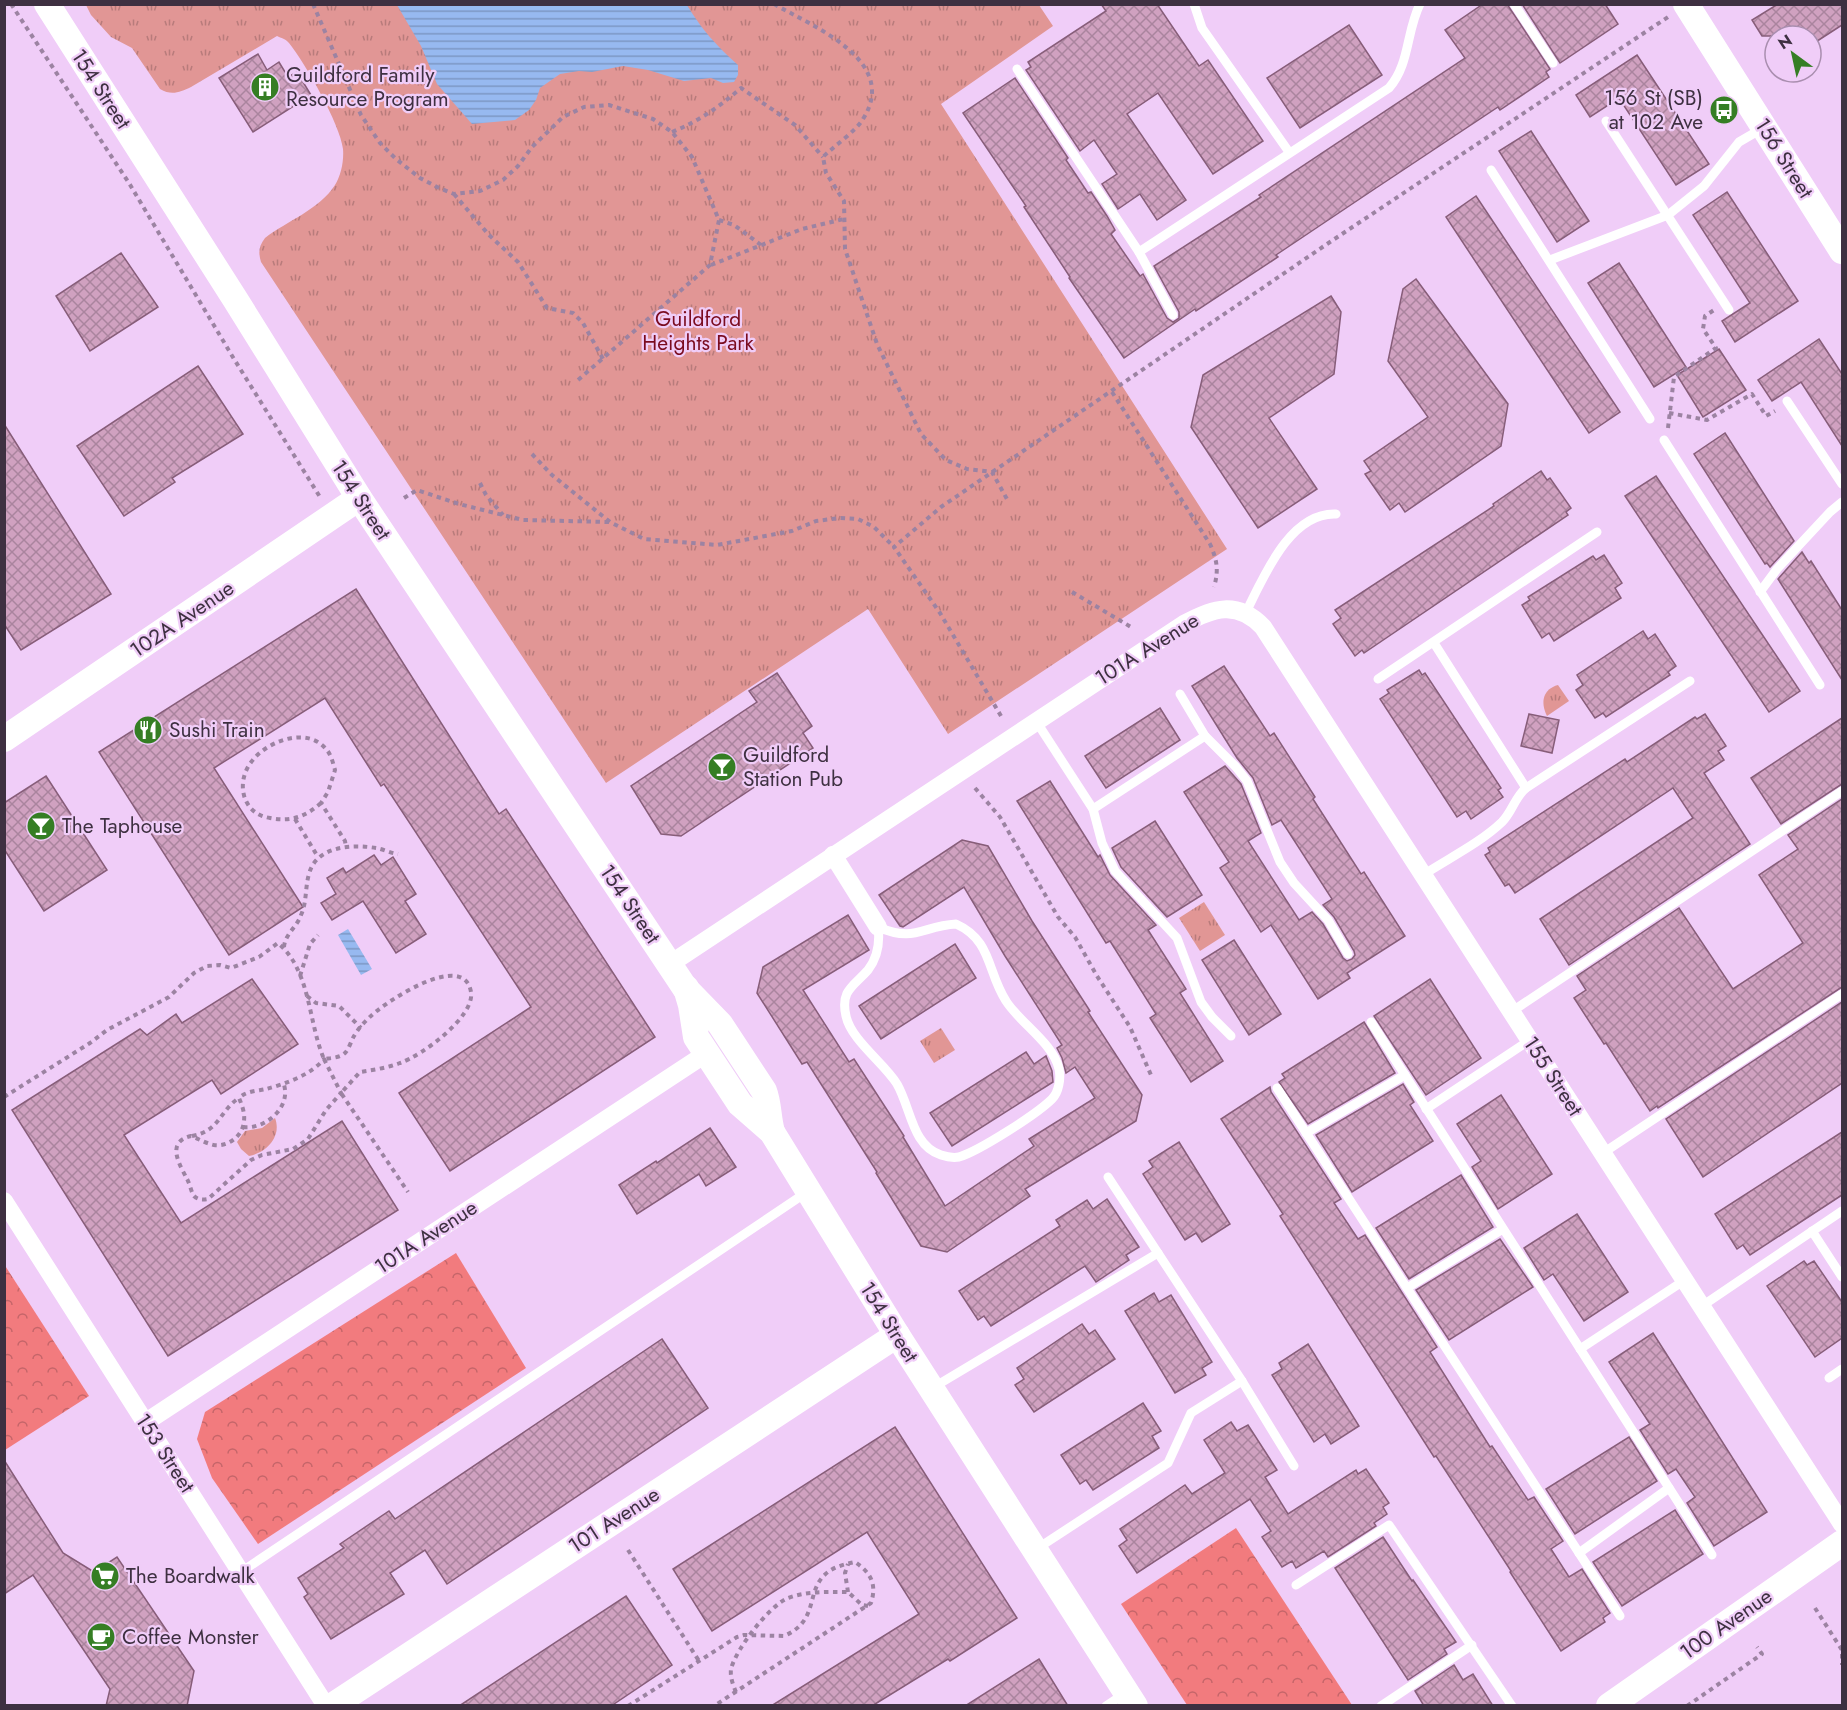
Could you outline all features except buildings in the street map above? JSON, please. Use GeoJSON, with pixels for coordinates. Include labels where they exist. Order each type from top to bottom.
{"type":"FeatureCollection","features":[{"type":"Feature","properties":{"kind":"main road","name":"154 Street"},"geometry":{"type":"LineString","coordinates":[[47,4],[359,498],[686,988],[720,1024],[764,1091],[772,1132],[897,1335],[1035,1550],[1123,1701]]}},
{"type":"Feature","properties":{"kind":"main road","name":"156 Street"},"geometry":{"type":"LineString","coordinates":[[1686,5],[1842,251]]}},
{"type":"Feature","properties":{"kind":"main road","name":"102A Avenue"},"geometry":{"type":"LineString","coordinates":[[4,739],[359,498]]}},
{"type":"Feature","properties":{"kind":"main road","name":"154 Street"},"geometry":{"type":"LineString","coordinates":[[686,988],[696,1037],[740,1104],[772,1132]]}},
{"type":"Feature","properties":{"kind":"main road","name":"101 Avenue"},"geometry":{"type":"LineString","coordinates":[[332,1706],[897,1335]]}},
{"type":"Feature","properties":{"kind":"main road","name":"100 Avenue"},"geometry":{"type":"LineString","coordinates":[[1609,1706],[1842,1544]]}},
{"type":"Feature","properties":{"kind":"street","name":"101A Avenue"},"geometry":{"type":"LineString","coordinates":[[670,964],[1036,720],[1196,617],[1224,608],[1245,614],[1255,619],[1263,627]]}},
{"type":"Feature","properties":{"kind":"street","name":"155 Street"},"geometry":{"type":"LineString","coordinates":[[1263,627],[1842,1524]]}},
{"type":"Feature","properties":{"kind":"street"},"geometry":{"type":"LineString","coordinates":[[833,855],[878,927]]}},
{"type":"Feature","properties":{"kind":"street","name":"101A Avenue"},"geometry":{"type":"LineString","coordinates":[[146,1422],[707,1053]]}},
{"type":"Feature","properties":{"kind":"street","name":"153 Street"},"geometry":{"type":"LineString","coordinates":[[4,1201],[326,1706]]}},
{"type":"Feature","properties":{"kind":"lane"},"geometry":{"type":"LineString","coordinates":[[1194,4],[1202,28],[1289,152]]}},
{"type":"Feature","properties":{"kind":"lane"},"geometry":{"type":"LineString","coordinates":[[1139,252],[1389,88],[1402,70],[1420,4]]}},
{"type":"Feature","properties":{"kind":"lane"},"geometry":{"type":"LineString","coordinates":[[1514,4],[1553,63]]}},
{"type":"Feature","properties":{"kind":"lane"},"geometry":{"type":"LineString","coordinates":[[1017,69],[1139,252],[1173,315]]}},
{"type":"Feature","properties":{"kind":"lane"},"geometry":{"type":"LineString","coordinates":[[1606,121],[1726,306]]}},
{"type":"Feature","properties":{"kind":"lane"},"geometry":{"type":"LineString","coordinates":[[1550,260],[1668,215],[1704,186],[1739,141],[1765,127]]}},
{"type":"Feature","properties":{"kind":"lane"},"geometry":{"type":"LineString","coordinates":[[1491,170],[1650,420]]}},
{"type":"Feature","properties":{"kind":"lane"},"geometry":{"type":"LineString","coordinates":[[1788,402],[1842,484]]}},
{"type":"Feature","properties":{"kind":"lane"},"geometry":{"type":"LineString","coordinates":[[1664,440],[1820,685]]}},
{"type":"Feature","properties":{"kind":"lane"},"geometry":{"type":"LineString","coordinates":[[1760,592],[1777,569],[1842,502]]}},
{"type":"Feature","properties":{"kind":"lane"},"geometry":{"type":"LineString","coordinates":[[1245,614],[1288,538],[1312,520],[1328,514],[1336,514]]}},
{"type":"Feature","properties":{"kind":"lane"},"geometry":{"type":"LineString","coordinates":[[1378,679],[1597,532]]}},
{"type":"Feature","properties":{"kind":"lane"},"geometry":{"type":"LineString","coordinates":[[1434,643],[1526,788]]}},
{"type":"Feature","properties":{"kind":"lane"},"geometry":{"type":"LineString","coordinates":[[1423,875],[1493,830],[1510,813],[1520,794],[1526,788],[1690,681]]}},
{"type":"Feature","properties":{"kind":"lane"},"geometry":{"type":"LineString","coordinates":[[1180,694],[1205,736],[1247,781],[1280,862],[1294,883],[1328,920],[1348,954]]}},
{"type":"Feature","properties":{"kind":"lane"},"geometry":{"type":"LineString","coordinates":[[1036,720],[1093,809],[1102,843],[1114,871],[1177,938],[1201,1002],[1231,1036]]}},
{"type":"Feature","properties":{"kind":"lane"},"geometry":{"type":"LineString","coordinates":[[1093,809],[1205,736]]}},
{"type":"Feature","properties":{"kind":"lane"},"geometry":{"type":"LineString","coordinates":[[1511,1012],[1842,792]]}},
{"type":"Feature","properties":{"kind":"lane"},"geometry":{"type":"LineString","coordinates":[[956,924],[973,933],[983,945],[1000,993],[1016,1015],[1029,1026],[1047,1048],[1059,1068],[1058,1087],[1053,1098],[1012,1128],[969,1153],[954,1158],[929,1149],[919,1138],[896,1082],[849,1026],[846,1015],[845,998],[848,991],[868,969],[876,955],[879,940],[878,927],[904,935],[922,933],[942,925],[956,924]]}},
{"type":"Feature","properties":{"kind":"lane"},"geometry":{"type":"LineString","coordinates":[[1603,1153],[1842,994]]}},
{"type":"Feature","properties":{"kind":"lane"},"geometry":{"type":"LineString","coordinates":[[1371,1022],[1712,1555]]}},
{"type":"Feature","properties":{"kind":"lane"},"geometry":{"type":"LineString","coordinates":[[1426,1109],[1530,1040]]}},
{"type":"Feature","properties":{"kind":"lane"},"geometry":{"type":"LineString","coordinates":[[1306,1133],[1405,1075]]}},
{"type":"Feature","properties":{"kind":"lane"},"geometry":{"type":"LineString","coordinates":[[1277,1088],[1620,1616]]}},
{"type":"Feature","properties":{"kind":"lane"},"geometry":{"type":"LineString","coordinates":[[1108,1177],[1242,1381],[1294,1466]]}},
{"type":"Feature","properties":{"kind":"lane"},"geometry":{"type":"LineString","coordinates":[[241,1572],[808,1191]]}},
{"type":"Feature","properties":{"kind":"lane"},"geometry":{"type":"LineString","coordinates":[[1702,1306],[1842,1211]]}},
{"type":"Feature","properties":{"kind":"lane"},"geometry":{"type":"LineString","coordinates":[[1407,1288],[1503,1229]]}},
{"type":"Feature","properties":{"kind":"lane"},"geometry":{"type":"LineString","coordinates":[[1812,1231],[1842,1277]]}},
{"type":"Feature","properties":{"kind":"lane"},"geometry":{"type":"LineString","coordinates":[[931,1389],[1158,1253]]}},
{"type":"Feature","properties":{"kind":"lane"},"geometry":{"type":"LineString","coordinates":[[1580,1349],[1685,1280]]}},
{"type":"Feature","properties":{"kind":"lane"},"geometry":{"type":"LineString","coordinates":[[1829,1378],[1842,1369]]}},
{"type":"Feature","properties":{"kind":"lane"},"geometry":{"type":"LineString","coordinates":[[1035,1550],[1168,1463],[1191,1413],[1242,1381]]}},
{"type":"Feature","properties":{"kind":"lane"},"geometry":{"type":"LineString","coordinates":[[1579,1553],[1669,1488]]}},
{"type":"Feature","properties":{"kind":"lane"},"geometry":{"type":"LineString","coordinates":[[1296,1586],[1389,1525],[1512,1706]]}},
{"type":"Feature","properties":{"kind":"lane"},"geometry":{"type":"LineString","coordinates":[[1381,1706],[1472,1646]]}},
{"type":"Feature","properties":{"kind":"path"},"geometry":{"type":"LineString","coordinates":[[11,4],[129,183],[315,489]]}},
{"type":"Feature","properties":{"kind":"path"},"geometry":{"type":"LineString","coordinates":[[313,4],[361,115],[380,143],[420,178],[454,194],[489,235],[518,262],[547,308],[573,313],[583,322],[603,359]]}},
{"type":"Feature","properties":{"kind":"path"},"geometry":{"type":"LineString","coordinates":[[774,4],[839,41],[858,57],[872,82],[873,96],[863,121],[823,157]]}},
{"type":"Feature","properties":{"kind":"path"},"geometry":{"type":"LineString","coordinates":[[894,547],[940,507],[1327,244],[1686,5]]}},
{"type":"Feature","properties":{"kind":"path"},"geometry":{"type":"LineString","coordinates":[[672,132],[697,122],[722,105],[741,88],[795,125],[823,157],[826,173],[844,201],[844,249],[878,344],[921,434],[946,460],[967,469],[992,472]]}},
{"type":"Feature","properties":{"kind":"path"},"geometry":{"type":"LineString","coordinates":[[454,194],[480,191],[503,180],[563,117],[584,107],[609,105],[653,118],[672,132],[692,156],[719,220],[710,265]]}},
{"type":"Feature","properties":{"kind":"path"},"geometry":{"type":"LineString","coordinates":[[578,380],[710,265],[802,229],[844,219]]}},
{"type":"Feature","properties":{"kind":"path"},"geometry":{"type":"LineString","coordinates":[[719,220],[734,225],[761,245]]}},
{"type":"Feature","properties":{"kind":"path"},"geometry":{"type":"LineString","coordinates":[[1726,306],[1705,316],[1703,329],[1716,348],[1674,377],[1670,414],[1707,420],[1752,394],[1766,416],[1788,402]]}},
{"type":"Feature","properties":{"kind":"path"},"geometry":{"type":"LineString","coordinates":[[1112,392],[1210,544],[1217,560],[1218,574],[1214,587]]}},
{"type":"Feature","properties":{"kind":"path"},"geometry":{"type":"LineString","coordinates":[[532,454],[552,475],[610,522],[644,539],[717,545],[792,531],[816,521],[840,518],[858,519],[874,527],[894,547],[940,613],[1001,716]]}},
{"type":"Feature","properties":{"kind":"path"},"geometry":{"type":"LineString","coordinates":[[992,472],[1008,501]]}},
{"type":"Feature","properties":{"kind":"path"},"geometry":{"type":"LineString","coordinates":[[480,483],[486,495],[503,515]]}},
{"type":"Feature","properties":{"kind":"path"},"geometry":{"type":"LineString","coordinates":[[404,498],[417,490],[523,520],[610,522]]}},
{"type":"Feature","properties":{"kind":"path"},"geometry":{"type":"LineString","coordinates":[[523,520],[528,526]]}},
{"type":"Feature","properties":{"kind":"path"},"geometry":{"type":"LineString","coordinates":[[1072,592],[1131,627]]}},
{"type":"Feature","properties":{"kind":"path"},"geometry":{"type":"LineString","coordinates":[[288,738],[304,738],[317,742],[326,748],[335,770],[328,792],[321,803],[304,816],[295,819],[274,819],[256,814],[249,807],[242,789],[245,774],[252,761],[275,743],[288,738]]}},
{"type":"Feature","properties":{"kind":"path"},"geometry":{"type":"LineString","coordinates":[[975,788],[1000,817],[1058,917],[1075,936],[1096,976],[1130,1028],[1151,1075]]}},
{"type":"Feature","properties":{"kind":"path"},"geometry":{"type":"LineString","coordinates":[[321,803],[345,841],[346,847]]}},
{"type":"Feature","properties":{"kind":"path"},"geometry":{"type":"LineString","coordinates":[[295,819],[318,857]]}},
{"type":"Feature","properties":{"kind":"path"},"geometry":{"type":"LineString","coordinates":[[284,948],[285,940],[301,916],[309,874],[318,857],[346,847],[362,846],[398,854]]}},
{"type":"Feature","properties":{"kind":"path"},"geometry":{"type":"LineString","coordinates":[[300,976],[310,944],[318,934]]}},
{"type":"Feature","properties":{"kind":"path"},"geometry":{"type":"LineString","coordinates":[[4,1097],[129,1016],[169,997],[194,974],[207,966],[220,965],[231,968],[260,957],[278,943],[284,948],[300,976],[319,1049],[341,1093],[408,1191]]}},
{"type":"Feature","properties":{"kind":"path"},"geometry":{"type":"LineString","coordinates":[[447,975],[459,976],[466,981],[472,993],[469,1007],[449,1032],[402,1063],[379,1070],[360,1072],[326,1110],[308,1139],[293,1149],[269,1153],[250,1160],[208,1199],[200,1200],[194,1196],[177,1162],[179,1144],[186,1137],[200,1135],[215,1125],[234,1101],[243,1094],[269,1088],[310,1072],[324,1059],[337,1057],[346,1052],[361,1028],[371,1015],[391,999],[447,975]]}},
{"type":"Feature","properties":{"kind":"path"},"geometry":{"type":"LineString","coordinates":[[307,996],[316,1003],[339,1006],[361,1028]]}},
{"type":"Feature","properties":{"kind":"path"},"geometry":{"type":"LineString","coordinates":[[243,1127],[260,1126],[282,1107],[287,1095],[283,1083]]}},
{"type":"Feature","properties":{"kind":"path"},"geometry":{"type":"LineString","coordinates":[[191,1136],[216,1145],[232,1141],[243,1127],[244,1117],[239,1098]]}},
{"type":"Feature","properties":{"kind":"path"},"geometry":{"type":"LineString","coordinates":[[628,1550],[699,1661]]}},
{"type":"Feature","properties":{"kind":"path"},"geometry":{"type":"LineString","coordinates":[[628,1706],[737,1637],[784,1636],[798,1629],[808,1616],[816,1587],[827,1572],[855,1562],[865,1569],[873,1580],[875,1593],[872,1603],[714,1706]]}},
{"type":"Feature","properties":{"kind":"path"},"geometry":{"type":"LineString","coordinates":[[848,1564],[845,1573],[848,1592],[862,1605],[868,1606]]}},
{"type":"Feature","properties":{"kind":"path"},"geometry":{"type":"LineString","coordinates":[[736,1692],[731,1671],[735,1658],[763,1618],[775,1606],[789,1598],[814,1593],[848,1592]]}},
{"type":"Feature","properties":{"kind":"path"},"geometry":{"type":"LineString","coordinates":[[1815,1608],[1842,1650],[1842,1665]]}},
{"type":"Feature","properties":{"kind":"path"},"geometry":{"type":"LineString","coordinates":[[1687,1706],[1762,1654],[1758,1647]]}},
{"type":"Feature","properties":{"kind":"green space","name":"Guildford Heights Park"},"geometry":{"type":"Polygon","coordinates":[[[86,5],[1039,5],[1053,26],[941,104],[1227,549],[948,734],[868,609],[606,783],[261,262],[260,249],[265,238],[321,201],[335,185],[342,163],[343,149],[336,125],[296,52],[288,42],[277,36],[191,87],[172,93],[160,89],[132,48],[111,37],[91,15],[86,5]]]}},
{"type":"Feature","properties":{"kind":"green space"},"geometry":{"type":"Polygon","coordinates":[[[1558,685],[1569,701],[1547,716],[1544,697],[1549,690],[1558,685]]]}},
{"type":"Feature","properties":{"kind":"green space"},"geometry":{"type":"Polygon","coordinates":[[[1204,902],[1225,935],[1200,951],[1179,918],[1204,902]]]}},
{"type":"Feature","properties":{"kind":"green space"},"geometry":{"type":"Polygon","coordinates":[[[941,1028],[955,1050],[934,1063],[920,1041],[941,1028]]]}},
{"type":"Feature","properties":{"kind":"green space"},"geometry":{"type":"Polygon","coordinates":[[[275,1118],[277,1125],[275,1137],[271,1143],[262,1151],[249,1156],[237,1142],[245,1131],[262,1128],[275,1118]]]}},
{"type":"Feature","properties":{"kind":"green space"},"geometry":{"type":"Polygon","coordinates":[[[456,1253],[526,1368],[258,1544],[212,1478],[197,1439],[205,1412],[456,1253]]]}},
{"type":"Feature","properties":{"kind":"green space"},"geometry":{"type":"Polygon","coordinates":[[[4,1264],[89,1396],[5,1450],[4,1450],[4,1264]]]}},
{"type":"Feature","properties":{"kind":"green space"},"geometry":{"type":"Polygon","coordinates":[[[1236,1528],[1352,1705],[1187,1705],[1121,1604],[1236,1528]]]}},
{"type":"Feature","properties":{"kind":"water"},"geometry":{"type":"Polygon","coordinates":[[[397,5],[687,5],[710,37],[738,65],[738,75],[734,82],[723,83],[711,78],[684,81],[648,70],[623,66],[592,72],[579,71],[560,74],[540,88],[529,110],[515,120],[472,124],[437,84],[421,46],[397,5]]]}},
{"type":"Feature","properties":{"kind":"water"},"geometry":{"type":"Polygon","coordinates":[[[348,929],[372,969],[361,975],[338,935],[348,929]]]}},
{"type":"Feature","properties":{"kind":"place","name":"Guildford Family Resource Program"},"geometry":{"type":"Point","coordinates":[265,87]}},
{"type":"Feature","properties":{"kind":"place","name":"156 St (SB) at 102 Ave"},"geometry":{"type":"Point","coordinates":[1724,110]}},
{"type":"Feature","properties":{"kind":"place","name":"Sushi Train"},"geometry":{"type":"Point","coordinates":[148,730]}},
{"type":"Feature","properties":{"kind":"place","name":"Guildford Station Pub"},"geometry":{"type":"Point","coordinates":[722,767]}},
{"type":"Feature","properties":{"kind":"place","name":"The Taphouse"},"geometry":{"type":"Point","coordinates":[41,826]}},
{"type":"Feature","properties":{"kind":"place","name":"The Boardwalk"},"geometry":{"type":"Point","coordinates":[105,1576]}},
{"type":"Feature","properties":{"kind":"place","name":"Coffee Monster"},"geometry":{"type":"Point","coordinates":[101,1637]}}]}
